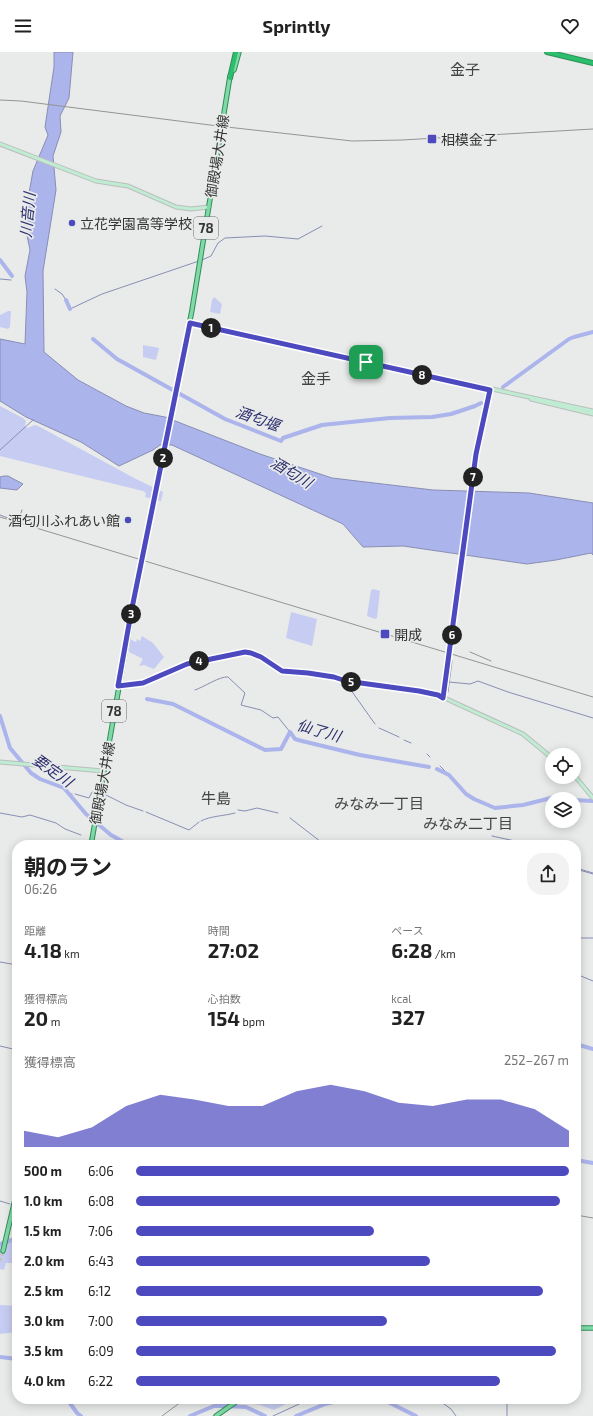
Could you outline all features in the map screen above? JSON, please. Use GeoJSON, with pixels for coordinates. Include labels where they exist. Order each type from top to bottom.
{"type":"FeatureCollection","features":[{"type":"Feature","properties":{"kind":"highway"},"geometry":{"type":"LineString","coordinates":[[230,78],[236,52]]}},
{"type":"Feature","properties":{"kind":"highway"},"geometry":{"type":"LineString","coordinates":[[547,52],[593,63]]}},
{"type":"Feature","properties":{"kind":"main road","name":"御殿場大井線"},"geometry":{"type":"LineString","coordinates":[[92,840],[118,686],[190,323],[230,78]]}},
{"type":"Feature","properties":{"kind":"main road"},"geometry":{"type":"LineString","coordinates":[[0,144],[99,182],[128,186],[176,207],[191,209],[209,207]]}},
{"type":"Feature","properties":{"kind":"main road"},"geometry":{"type":"LineString","coordinates":[[190,323],[593,412]]}},
{"type":"Feature","properties":{"kind":"main road"},"geometry":{"type":"LineString","coordinates":[[443,698],[480,434],[490,390]]}},
{"type":"Feature","properties":{"kind":"main road"},"geometry":{"type":"LineString","coordinates":[[118,686],[143,683],[187,664],[245,652],[261,657],[282,671],[308,673],[334,677],[346,681],[438,695],[523,734],[545,752]]}},
{"type":"Feature","properties":{"kind":"main road"},"geometry":{"type":"LineString","coordinates":[[0,762],[103,771]]}},
{"type":"Feature","properties":{"kind":"main road"},"geometry":{"type":"LineString","coordinates":[[581,783],[593,798]]}},
{"type":"Feature","properties":{"kind":"main road"},"geometry":{"type":"LineString","coordinates":[[3,1251],[12,1212]]}},
{"type":"Feature","properties":{"kind":"main road"},"geometry":{"type":"LineString","coordinates":[[581,1328],[593,1328]]}},
{"type":"Feature","properties":{"kind":"main road"},"geometry":{"type":"LineString","coordinates":[[216,1416],[232,1404]]}},
{"type":"Feature","properties":{"kind":"shaded area"},"geometry":{"type":"Polygon","coordinates":[[[214,297],[222,304],[220,314],[210,312],[214,297]]]}},
{"type":"Feature","properties":{"kind":"shaded area"},"geometry":{"type":"Polygon","coordinates":[[[11,311],[10,327],[8,329],[0,327],[0,315],[11,311]]]}},
{"type":"Feature","properties":{"kind":"shaded area"},"geometry":{"type":"Polygon","coordinates":[[[143,345],[159,348],[156,360],[143,357],[143,345]]]}},
{"type":"Feature","properties":{"kind":"shaded area"},"geometry":{"type":"Polygon","coordinates":[[[0,406],[23,418],[26,421],[25,426],[27,428],[35,425],[40,427],[163,492],[161,501],[145,497],[146,493],[143,491],[0,456],[0,406]]]}},
{"type":"Feature","properties":{"kind":"shaded area"},"geometry":{"type":"Polygon","coordinates":[[[374,589],[380,591],[377,618],[375,619],[367,616],[371,590],[374,589]]]}},
{"type":"Feature","properties":{"kind":"shaded area"},"geometry":{"type":"Polygon","coordinates":[[[291,612],[317,619],[312,646],[286,638],[291,612]]]}},
{"type":"Feature","properties":{"kind":"shaded area"},"geometry":{"type":"Polygon","coordinates":[[[142,636],[153,643],[164,657],[154,669],[144,665],[139,666],[143,659],[129,652],[130,639],[136,642],[137,639],[140,641],[142,636]]]}},
{"type":"Feature","properties":{"kind":"shaded area"},"geometry":{"type":"Polygon","coordinates":[[[12,1241],[12,1263],[6,1263],[4,1270],[0,1269],[0,1246],[12,1241]]]}},
{"type":"Feature","properties":{"kind":"shaded area"},"geometry":{"type":"Polygon","coordinates":[[[0,1305],[12,1306],[12,1333],[0,1334],[0,1305]]]}},
{"type":"Feature","properties":{"kind":"shaded area"},"geometry":{"type":"Polygon","coordinates":[[[254,1404],[286,1404],[274,1410],[254,1404]]]}},
{"type":"Feature","properties":{"kind":"water"},"geometry":{"type":"Polygon","coordinates":[[[54,52],[73,52],[69,98],[60,116],[61,132],[53,156],[56,190],[43,271],[44,352],[78,380],[126,406],[144,413],[165,417],[260,454],[332,478],[433,490],[529,493],[593,503],[593,555],[591,553],[527,564],[403,546],[363,547],[343,524],[172,445],[160,445],[153,450],[119,466],[81,442],[26,417],[0,401],[0,339],[25,344],[27,292],[25,276],[30,250],[24,221],[33,171],[48,135],[45,127],[54,67],[54,52]]]}},
{"type":"Feature","properties":{"kind":"water"},"geometry":{"type":"Polygon","coordinates":[[[8,476],[23,484],[17,490],[0,488],[0,477],[8,476]]]}},
{"type":"Feature","properties":{"kind":"waterway"},"geometry":{"type":"LineString","coordinates":[[202,260],[211,256],[218,243],[225,238],[265,236],[298,239],[322,226]]}},
{"type":"Feature","properties":{"kind":"waterway"},"geometry":{"type":"LineString","coordinates":[[0,260],[12,276]]}},
{"type":"Feature","properties":{"kind":"waterway"},"geometry":{"type":"LineString","coordinates":[[70,309],[102,294],[199,261]]}},
{"type":"Feature","properties":{"kind":"waterway"},"geometry":{"type":"LineString","coordinates":[[0,279],[11,280]]}},
{"type":"Feature","properties":{"kind":"waterway"},"geometry":{"type":"LineString","coordinates":[[55,289],[62,294],[66,300]]}},
{"type":"Feature","properties":{"kind":"waterway","name":"酒匂堰"},"geometry":{"type":"LineString","coordinates":[[66,300],[70,309]]}},
{"type":"Feature","properties":{"kind":"waterway","name":"酒匂堰"},"geometry":{"type":"LineString","coordinates":[[503,387],[569,339],[593,332]]}},
{"type":"Feature","properties":{"kind":"waterway","name":"酒匂堰"},"geometry":{"type":"LineString","coordinates":[[93,339],[117,359],[225,419],[281,441],[283,438],[322,425],[390,418],[432,417],[451,414],[481,403]]}},
{"type":"Feature","properties":{"kind":"waterway"},"geometry":{"type":"LineString","coordinates":[[0,450],[33,420]]}},
{"type":"Feature","properties":{"kind":"waterway"},"geometry":{"type":"LineString","coordinates":[[0,515],[8,518],[19,518],[22,510]]}},
{"type":"Feature","properties":{"kind":"waterway"},"geometry":{"type":"LineString","coordinates":[[448,692],[452,661]]}},
{"type":"Feature","properties":{"kind":"waterway"},"geometry":{"type":"LineString","coordinates":[[195,690],[216,680],[228,677],[245,693],[241,705],[261,710],[273,718],[278,717],[290,732]]}},
{"type":"Feature","properties":{"kind":"waterway"},"geometry":{"type":"LineString","coordinates":[[449,682],[470,684],[478,681],[508,692],[593,718]]}},
{"type":"Feature","properties":{"kind":"waterway"},"geometry":{"type":"LineString","coordinates":[[348,686],[375,724]]}},
{"type":"Feature","properties":{"kind":"waterway","name":"仙了川"},"geometry":{"type":"LineString","coordinates":[[147,699],[173,704],[265,750],[281,749],[290,732],[295,739],[302,741],[360,755],[429,767]]}},
{"type":"Feature","properties":{"kind":"waterway","name":"要定川"},"geometry":{"type":"LineString","coordinates":[[0,716],[10,748],[31,773],[40,779],[64,788],[86,814],[111,835],[120,840]]}},
{"type":"Feature","properties":{"kind":"waterway"},"geometry":{"type":"LineString","coordinates":[[379,728],[399,737]]}},
{"type":"Feature","properties":{"kind":"waterway"},"geometry":{"type":"LineString","coordinates":[[404,740],[411,743]]}},
{"type":"Feature","properties":{"kind":"waterway"},"geometry":{"type":"LineString","coordinates":[[427,754],[430,757]]}},
{"type":"Feature","properties":{"kind":"waterway","name":"仙了川"},"geometry":{"type":"LineString","coordinates":[[440,766],[449,775]]}},
{"type":"Feature","properties":{"kind":"waterway","name":"仙了川"},"geometry":{"type":"LineString","coordinates":[[437,769],[449,775],[466,794],[495,808],[523,805],[545,800]]}},
{"type":"Feature","properties":{"kind":"waterway"},"geometry":{"type":"LineString","coordinates":[[75,794],[89,798],[92,792],[97,792]]}},
{"type":"Feature","properties":{"kind":"waterway"},"geometry":{"type":"LineString","coordinates":[[104,794],[126,805],[143,811]]}},
{"type":"Feature","properties":{"kind":"waterway","name":"仙了川"},"geometry":{"type":"LineString","coordinates":[[581,800],[593,801]]}},
{"type":"Feature","properties":{"kind":"waterway"},"geometry":{"type":"LineString","coordinates":[[238,810],[245,811],[257,808],[278,813]]}},
{"type":"Feature","properties":{"kind":"waterway"},"geometry":{"type":"LineString","coordinates":[[146,812],[189,830],[199,822]]}},
{"type":"Feature","properties":{"kind":"waterway"},"geometry":{"type":"LineString","coordinates":[[0,813],[22,817],[30,815],[56,823],[65,829],[81,835]]}},
{"type":"Feature","properties":{"kind":"waterway"},"geometry":{"type":"LineString","coordinates":[[201,821],[235,813]]}},
{"type":"Feature","properties":{"kind":"waterway"},"geometry":{"type":"LineString","coordinates":[[290,818],[319,840]]}},
{"type":"Feature","properties":{"kind":"waterway"},"geometry":{"type":"LineString","coordinates":[[492,836],[510,840]]}},
{"type":"Feature","properties":{"kind":"waterway"},"geometry":{"type":"LineString","coordinates":[[581,869],[593,873]]}},
{"type":"Feature","properties":{"kind":"waterway"},"geometry":{"type":"LineString","coordinates":[[581,870],[593,874]]}},
{"type":"Feature","properties":{"kind":"waterway"},"geometry":{"type":"LineString","coordinates":[[581,938],[593,938]]}},
{"type":"Feature","properties":{"kind":"waterway"},"geometry":{"type":"LineString","coordinates":[[0,962],[12,964]]}},
{"type":"Feature","properties":{"kind":"waterway"},"geometry":{"type":"LineString","coordinates":[[581,976],[593,981]]}},
{"type":"Feature","properties":{"kind":"waterway","name":"要定川"},"geometry":{"type":"LineString","coordinates":[[581,1045],[593,1049]]}},
{"type":"Feature","properties":{"kind":"waterway"},"geometry":{"type":"LineString","coordinates":[[0,1046],[12,1049]]}},
{"type":"Feature","properties":{"kind":"waterway"},"geometry":{"type":"LineString","coordinates":[[581,1161],[593,1163]]}},
{"type":"Feature","properties":{"kind":"waterway"},"geometry":{"type":"LineString","coordinates":[[0,1201],[10,1204]]}},
{"type":"Feature","properties":{"kind":"waterway"},"geometry":{"type":"LineString","coordinates":[[0,1244],[12,1240]]}},
{"type":"Feature","properties":{"kind":"waterway"},"geometry":{"type":"LineString","coordinates":[[0,1357],[12,1358]]}},
{"type":"Feature","properties":{"kind":"waterway"},"geometry":{"type":"LineString","coordinates":[[71,1404],[81,1416]]}},
{"type":"Feature","properties":{"kind":"waterway"},"geometry":{"type":"LineString","coordinates":[[273,1416],[299,1404]]}},
{"type":"Feature","properties":{"kind":"waterway"},"geometry":{"type":"LineString","coordinates":[[296,1416],[325,1404]]}},
{"type":"Feature","properties":{"kind":"waterway"},"geometry":{"type":"LineString","coordinates":[[392,1404],[416,1416]]}},
{"type":"Feature","properties":{"kind":"waterway"},"geometry":{"type":"LineString","coordinates":[[444,1404],[451,1409],[456,1416]]}},
{"type":"Feature","properties":{"kind":"waterway"},"geometry":{"type":"LineString","coordinates":[[507,1404],[507,1416]]}},
{"type":"Feature","properties":{"kind":"waterway"},"geometry":{"type":"LineString","coordinates":[[190,1416],[214,1406],[246,1407],[265,1416]]}},
{"type":"Feature","properties":{"kind":"tunnel"},"geometry":{"type":"LineString","coordinates":[[0,1261],[3,1251]]}},
{"type":"Feature","properties":{"kind":"railway"},"geometry":{"type":"LineString","coordinates":[[0,100],[21,101],[352,141],[402,140],[593,129]]}},
{"type":"Feature","properties":{"kind":"railway"},"geometry":{"type":"LineString","coordinates":[[0,517],[593,697]]}},
{"type":"Feature","properties":{"kind":"railway"},"geometry":{"type":"LineString","coordinates":[[470,652],[491,661]]}},
{"type":"Feature","properties":{"kind":"railway"},"geometry":{"type":"LineString","coordinates":[[581,1216],[593,1218]]}},
{"type":"Feature","properties":{"kind":"railway"},"geometry":{"type":"LineString","coordinates":[[162,1416],[178,1404]]}},
{"type":"Feature","properties":{"kind":"place","name":"相模金子"},"geometry":{"type":"Point","coordinates":[432,139]}},
{"type":"Feature","properties":{"kind":"place","name":"立花学園高等学校"},"geometry":{"type":"Point","coordinates":[72,223]}},
{"type":"Feature","properties":{"kind":"place","name":"酒匂川ふれあい館"},"geometry":{"type":"Point","coordinates":[128,520]}},
{"type":"Feature","properties":{"kind":"place","name":"開成"},"geometry":{"type":"Point","coordinates":[385,634]}},
{"type":"Feature","properties":{"kind":"district","name":"金子"},"geometry":{"type":"Point","coordinates":[465,69]}},
{"type":"Feature","properties":{"kind":"district","name":"金手"},"geometry":{"type":"Point","coordinates":[316,378]}},
{"type":"Feature","properties":{"kind":"district","name":"牛島"},"geometry":{"type":"Point","coordinates":[216,798]}},
{"type":"Feature","properties":{"kind":"district","name":"みなみ一丁目"},"geometry":{"type":"Point","coordinates":[379,803]}},
{"type":"Feature","properties":{"kind":"district","name":"みなみ二丁目"},"geometry":{"type":"Point","coordinates":[468,823]}},
{"type":"Feature","properties":{"kind":"route"},"geometry":{"type":"LineString","coordinates":[[190,323],[366,362],[490,390],[476,454],[443,698],[438,695],[419,691],[346,681],[334,677],[308,673],[282,671],[261,657],[245,652],[182,665],[157,678],[143,683],[118,686],[131,613],[190,323]]}},
{"type":"Feature","properties":{"kind":"water label","name":"川音川"},"geometry":{"type":"Point","coordinates":[27,215]}},
{"type":"Feature","properties":{"kind":"water label","name":"酒匂川"},"geometry":{"type":"Point","coordinates":[292,472]}}]}
